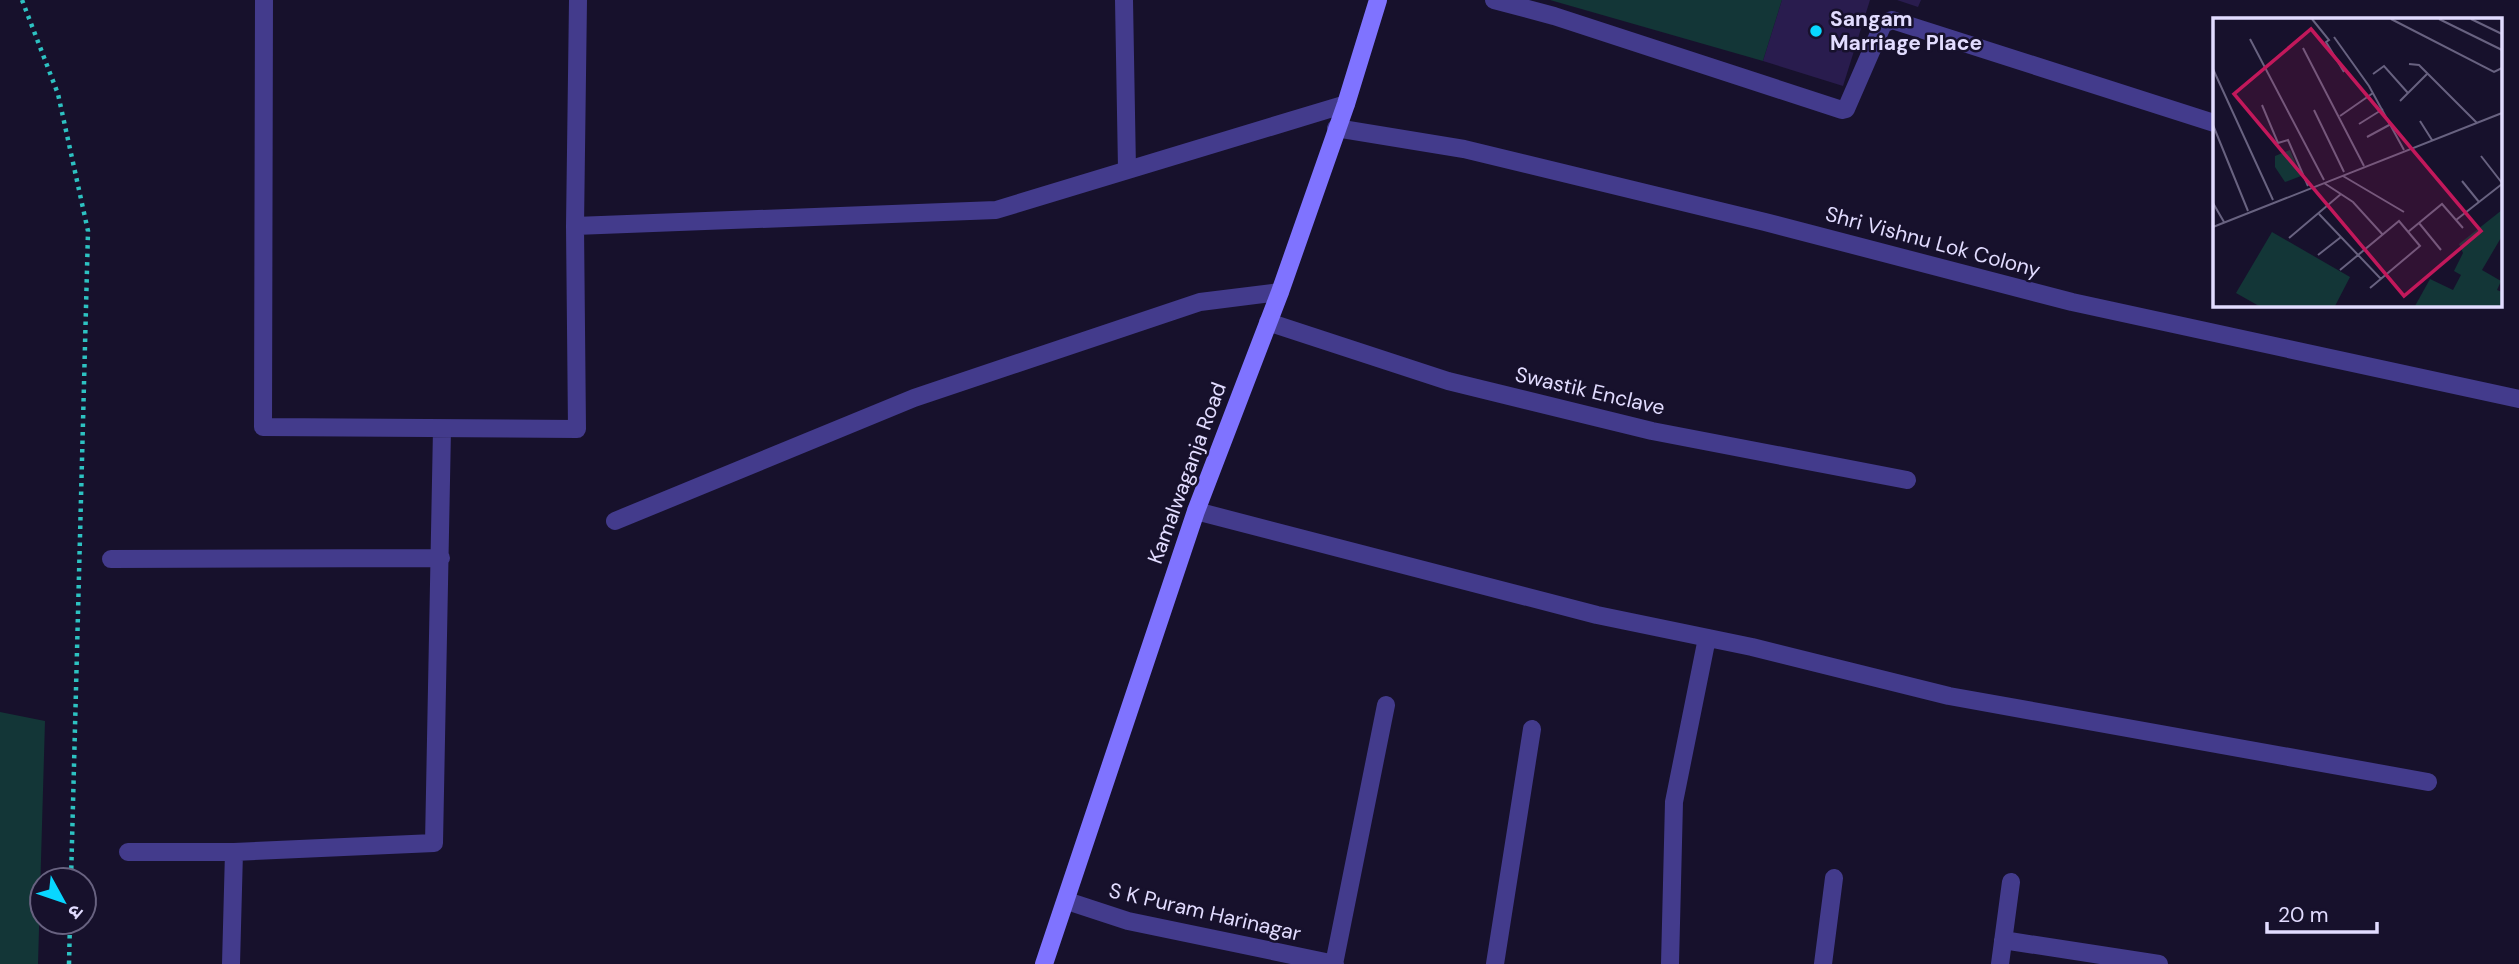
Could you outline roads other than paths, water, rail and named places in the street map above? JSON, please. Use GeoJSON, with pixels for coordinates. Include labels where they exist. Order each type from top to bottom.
{"type":"FeatureCollection","features":[{"type":"Feature","properties":{"kind":"main road","name":"Kamalwaganja Road"},"geometry":{"type":"LineString","coordinates":[[1044,964],[1196,511],[1280,292],[1346,104],[1378,0]]}},
{"type":"Feature","properties":{"kind":"street"},"geometry":{"type":"LineString","coordinates":[[264,0],[263,427],[442,429],[577,429],[575,226],[578,0]]}},
{"type":"Feature","properties":{"kind":"street"},"geometry":{"type":"LineString","coordinates":[[1124,0],[1127,169]]}},
{"type":"Feature","properties":{"kind":"street"},"geometry":{"type":"LineString","coordinates":[[1494,0],[1554,16],[1842,110],[1846,109],[1883,24],[1892,20],[2213,123]]}},
{"type":"Feature","properties":{"kind":"street"},"geometry":{"type":"LineString","coordinates":[[575,226],[996,209],[1346,104]]}},
{"type":"Feature","properties":{"kind":"street","name":"Shri Vishnu Lok Colony"},"geometry":{"type":"LineString","coordinates":[[1336,128],[1464,149],[1765,222],[2072,302],[2519,399]]}},
{"type":"Feature","properties":{"kind":"street"},"geometry":{"type":"LineString","coordinates":[[615,521],[914,398],[1200,302],[1280,292]]}},
{"type":"Feature","properties":{"kind":"street","name":"Swastik Enclave"},"geometry":{"type":"LineString","coordinates":[[1268,322],[1448,381],[1652,430],[1907,480]]}},
{"type":"Feature","properties":{"kind":"street"},"geometry":{"type":"LineString","coordinates":[[128,852],[234,852],[435,843],[442,429]]}},
{"type":"Feature","properties":{"kind":"street"},"geometry":{"type":"LineString","coordinates":[[1196,511],[1597,615],[1752,647],[1949,696],[2428,782]]}},
{"type":"Feature","properties":{"kind":"street"},"geometry":{"type":"LineString","coordinates":[[111,559],[441,558]]}},
{"type":"Feature","properties":{"kind":"street"},"geometry":{"type":"LineString","coordinates":[[1670,964],[1674,802],[1707,638]]}},
{"type":"Feature","properties":{"kind":"street"},"geometry":{"type":"LineString","coordinates":[[1334,964],[1386,705]]}},
{"type":"Feature","properties":{"kind":"street"},"geometry":{"type":"LineString","coordinates":[[1495,964],[1532,729]]}},
{"type":"Feature","properties":{"kind":"street"},"geometry":{"type":"LineString","coordinates":[[231,964],[234,852]]}},
{"type":"Feature","properties":{"kind":"street"},"geometry":{"type":"LineString","coordinates":[[1823,964],[1834,878]]}},
{"type":"Feature","properties":{"kind":"street"},"geometry":{"type":"LineString","coordinates":[[2000,964],[2011,882]]}},
{"type":"Feature","properties":{"kind":"street","name":"S K Puram Harinagar"},"geometry":{"type":"LineString","coordinates":[[1067,901],[1128,921],[1334,964]]}},
{"type":"Feature","properties":{"kind":"street"},"geometry":{"type":"LineString","coordinates":[[2003,940],[2159,964]]}},
{"type":"Feature","properties":{"kind":"place","name":"Sangam Marriage Place"},"geometry":{"type":"Point","coordinates":[1816,31]}}]}
